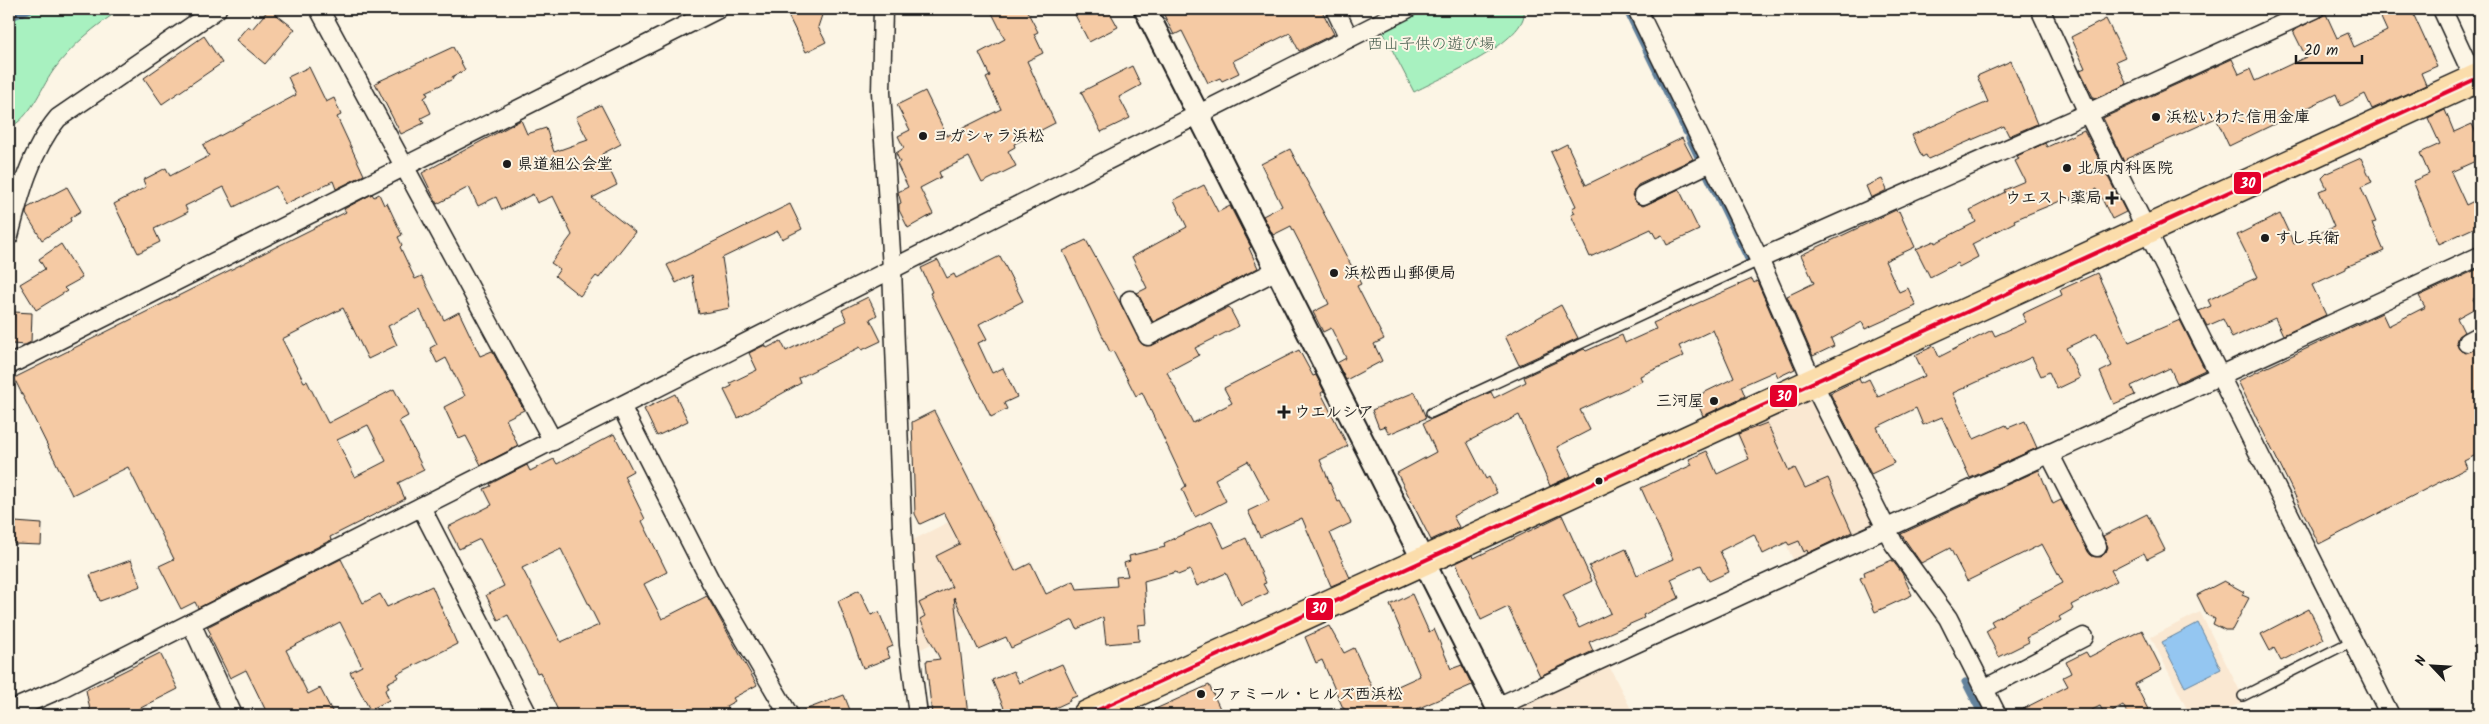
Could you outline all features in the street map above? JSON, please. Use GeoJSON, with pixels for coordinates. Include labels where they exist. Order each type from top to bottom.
{"type":"FeatureCollection","features":[{"type":"Feature","properties":{"kind":"main road"},"geometry":{"type":"LineString","coordinates":[[1087,715],[1424,563],[2147,229],[2478,83]]}},
{"type":"Feature","properties":{"kind":"street"},"geometry":{"type":"LineString","coordinates":[[9,236],[36,153],[45,134],[58,118],[217,9]]}},
{"type":"Feature","properties":{"kind":"street"},"geometry":{"type":"LineString","coordinates":[[319,9],[553,441]]}},
{"type":"Feature","properties":{"kind":"street"},"geometry":{"type":"LineString","coordinates":[[9,365],[718,9]]}},
{"type":"Feature","properties":{"kind":"street"},"geometry":{"type":"LineString","coordinates":[[883,9],[881,92],[892,269],[902,526],[909,645],[918,715]]}},
{"type":"Feature","properties":{"kind":"street"},"geometry":{"type":"LineString","coordinates":[[1145,9],[1499,711],[1886,528],[2480,256]]}},
{"type":"Feature","properties":{"kind":"street"},"geometry":{"type":"LineString","coordinates":[[1335,9],[1349,38]]}},
{"type":"Feature","properties":{"kind":"street"},"geometry":{"type":"LineString","coordinates":[[9,711],[60,689],[1407,9]]}},
{"type":"Feature","properties":{"kind":"street"},"geometry":{"type":"LineString","coordinates":[[1637,9],[1759,260],[1813,383],[1894,544],[1948,618],[1997,715]]}},
{"type":"Feature","properties":{"kind":"street"},"geometry":{"type":"LineString","coordinates":[[2040,9],[2088,113],[2390,715]]}},
{"type":"Feature","properties":{"kind":"street"},"geometry":{"type":"LineString","coordinates":[[1759,260],[2315,9]]}},
{"type":"Feature","properties":{"kind":"street"},"geometry":{"type":"LineString","coordinates":[[2442,9],[2478,83]]}},
{"type":"Feature","properties":{"kind":"street"},"geometry":{"type":"LineString","coordinates":[[1643,195],[1711,162]]}},
{"type":"Feature","properties":{"kind":"street"},"geometry":{"type":"LineString","coordinates":[[1130,300],[1148,336],[1276,270]]}},
{"type":"Feature","properties":{"kind":"street"},"geometry":{"type":"LineString","coordinates":[[621,406],[711,582],[789,715]]}},
{"type":"Feature","properties":{"kind":"street"},"geometry":{"type":"LineString","coordinates":[[2049,453],[2097,548]]}},
{"type":"Feature","properties":{"kind":"street"},"geometry":{"type":"LineString","coordinates":[[421,507],[528,715]]}},
{"type":"Feature","properties":{"kind":"street"},"geometry":{"type":"LineString","coordinates":[[190,623],[233,715]]}},
{"type":"Feature","properties":{"kind":"street"},"geometry":{"type":"LineString","coordinates":[[1984,689],[2084,638]]}},
{"type":"Feature","properties":{"kind":"lane"},"geometry":{"type":"LineString","coordinates":[[1431,413],[1759,260]]}},
{"type":"Feature","properties":{"kind":"lane"},"geometry":{"type":"LineString","coordinates":[[2243,696],[2352,640]]}},
{"type":"Feature","properties":{"kind":"shaded area"},"geometry":{"type":"Polygon","coordinates":[[[1814,395],[1879,526],[1795,564],[1735,432],[1814,395]]]}},
{"type":"Feature","properties":{"kind":"shaded area"},"geometry":{"type":"Polygon","coordinates":[[[984,504],[1030,594],[919,650],[911,541],[984,504]]]}},
{"type":"Feature","properties":{"kind":"shaded area"},"geometry":{"type":"Polygon","coordinates":[[[2200,612],[2245,701],[2217,715],[2190,715],[2151,637],[2200,612]]]}},
{"type":"Feature","properties":{"kind":"shaded area"},"geometry":{"type":"Polygon","coordinates":[[[1607,662],[1634,715],[1516,715],[1513,709],[1607,662]]]}},
{"type":"Feature","properties":{"kind":"green space"},"geometry":{"type":"Polygon","coordinates":[[[9,9],[121,9],[93,29],[68,53],[53,71],[29,110],[17,123],[9,128],[9,9]]]}},
{"type":"Feature","properties":{"kind":"green space","name":"西山子供の遊び場"},"geometry":{"type":"Polygon","coordinates":[[[1425,9],[1524,9],[1522,21],[1513,34],[1498,46],[1480,58],[1414,92],[1382,30],[1425,9]]]}},
{"type":"Feature","properties":{"kind":"water"},"geometry":{"type":"Polygon","coordinates":[[[2198,623],[2221,669],[2185,687],[2162,642],[2198,623]]]}},
{"type":"Feature","properties":{"kind":"building"},"geometry":{"type":"Polygon","coordinates":[[[269,9],[295,29],[265,64],[236,40],[248,26],[252,29],[269,9]]]}},
{"type":"Feature","properties":{"kind":"building"},"geometry":{"type":"Polygon","coordinates":[[[785,9],[824,9],[818,27],[826,42],[806,52],[785,9]]]}},
{"type":"Feature","properties":{"kind":"building"},"geometry":{"type":"Polygon","coordinates":[[[990,9],[1026,9],[1038,32],[1034,34],[1043,53],[1027,61],[1055,123],[1014,144],[1015,147],[1008,151],[1016,166],[982,183],[969,157],[939,172],[941,177],[920,188],[933,214],[908,228],[899,210],[899,204],[901,203],[898,192],[908,187],[897,164],[900,162],[896,153],[904,148],[898,136],[910,130],[897,105],[925,91],[947,136],[1001,109],[986,78],[990,76],[979,53],[1005,39],[990,9]]]}},
{"type":"Feature","properties":{"kind":"building"},"geometry":{"type":"Polygon","coordinates":[[[1072,9],[1108,9],[1118,27],[1089,42],[1072,9]]]}},
{"type":"Feature","properties":{"kind":"building"},"geometry":{"type":"Polygon","coordinates":[[[1161,9],[1321,9],[1334,34],[1299,51],[1290,33],[1233,61],[1239,73],[1222,81],[1220,78],[1208,83],[1182,31],[1174,35],[1161,9]]]}},
{"type":"Feature","properties":{"kind":"building"},"geometry":{"type":"Polygon","coordinates":[[[2377,9],[2411,9],[2437,66],[2421,73],[2426,85],[2372,109],[2365,94],[2341,106],[2336,94],[2229,146],[2216,118],[2126,159],[2127,161],[2124,162],[2103,118],[2232,59],[2239,74],[2250,69],[2255,81],[2306,57],[2293,31],[2326,14],[2337,38],[2348,33],[2354,47],[2387,31],[2377,9]]]}},
{"type":"Feature","properties":{"kind":"building"},"geometry":{"type":"Polygon","coordinates":[[[2106,19],[2125,57],[2116,61],[2127,84],[2094,99],[2080,70],[2085,68],[2071,37],[2106,19]]]}},
{"type":"Feature","properties":{"kind":"building"},"geometry":{"type":"Polygon","coordinates":[[[204,36],[222,63],[162,104],[144,78],[204,36]]]}},
{"type":"Feature","properties":{"kind":"building"},"geometry":{"type":"Polygon","coordinates":[[[453,47],[465,70],[452,77],[453,79],[426,92],[428,95],[424,98],[431,113],[421,118],[424,123],[401,134],[375,83],[453,47]]]}},
{"type":"Feature","properties":{"kind":"building"},"geometry":{"type":"Polygon","coordinates":[[[2011,61],[2037,124],[2009,136],[2004,126],[1928,159],[1926,155],[1922,157],[1912,135],[1988,102],[1977,76],[2011,61]]]}},
{"type":"Feature","properties":{"kind":"building"},"geometry":{"type":"Polygon","coordinates":[[[1132,66],[1141,85],[1119,97],[1130,118],[1101,132],[1081,92],[1132,66]]]}},
{"type":"Feature","properties":{"kind":"building"},"geometry":{"type":"Polygon","coordinates":[[[309,67],[326,102],[334,98],[341,115],[337,117],[364,175],[336,189],[333,181],[285,204],[276,186],[234,207],[224,187],[185,206],[188,212],[154,229],[160,242],[138,253],[114,204],[146,187],[143,180],[166,168],[170,176],[209,156],[203,145],[296,95],[288,77],[309,67]]]}},
{"type":"Feature","properties":{"kind":"building"},"geometry":{"type":"Polygon","coordinates":[[[601,105],[621,144],[602,154],[617,185],[592,198],[635,232],[599,278],[596,276],[580,296],[555,276],[560,269],[551,263],[572,235],[553,196],[537,203],[533,194],[502,210],[496,197],[478,206],[469,187],[437,204],[422,173],[521,120],[527,134],[546,128],[554,152],[588,140],[576,117],[601,105]]]}},
{"type":"Feature","properties":{"kind":"building"},"geometry":{"type":"Polygon","coordinates":[[[2445,110],[2454,132],[2472,124],[2480,142],[2480,159],[2451,172],[2466,205],[2480,198],[2480,225],[2439,244],[2413,181],[2429,174],[2420,153],[2440,144],[2428,118],[2445,110]]]}},
{"type":"Feature","properties":{"kind":"building"},"geometry":{"type":"Polygon","coordinates":[[[2084,130],[2126,212],[2112,219],[2097,189],[2072,201],[2070,197],[2014,220],[2015,222],[1972,244],[1978,257],[1959,267],[1957,263],[1930,277],[1916,249],[1934,241],[1935,243],[1976,222],[1970,210],[2005,192],[2004,190],[2025,181],[2015,161],[2019,159],[2017,156],[2045,143],[2047,147],[2084,130]]]}},
{"type":"Feature","properties":{"kind":"building"},"geometry":{"type":"Polygon","coordinates":[[[1682,138],[1693,159],[1638,185],[1632,195],[1637,203],[1643,206],[1679,189],[1699,230],[1667,245],[1662,235],[1656,238],[1651,229],[1590,257],[1571,215],[1575,213],[1572,208],[1576,206],[1551,152],[1567,144],[1586,185],[1682,138]]]}},
{"type":"Feature","properties":{"kind":"building"},"geometry":{"type":"Polygon","coordinates":[[[1290,149],[1361,284],[1357,286],[1384,339],[1374,344],[1382,361],[1346,380],[1337,363],[1346,358],[1331,328],[1323,332],[1313,312],[1329,304],[1309,261],[1291,226],[1273,235],[1263,216],[1282,206],[1261,164],[1290,149]]]}},
{"type":"Feature","properties":{"kind":"building"},"geometry":{"type":"Polygon","coordinates":[[[2361,158],[2372,182],[2361,187],[2376,222],[2372,223],[2384,251],[2346,267],[2346,269],[2312,285],[2326,315],[2283,335],[2275,318],[2232,338],[2223,319],[2207,326],[2199,311],[2211,306],[2208,300],[2258,277],[2237,235],[2280,214],[2294,244],[2334,227],[2319,191],[2327,188],[2322,178],[2327,173],[2361,158]]]}},
{"type":"Feature","properties":{"kind":"building"},"geometry":{"type":"Polygon","coordinates":[[[1882,179],[1887,190],[1871,198],[1866,186],[1882,179]]]}},
{"type":"Feature","properties":{"kind":"building"},"geometry":{"type":"Polygon","coordinates":[[[1204,185],[1218,212],[1230,206],[1251,247],[1249,248],[1258,268],[1153,322],[1137,293],[1147,288],[1132,257],[1187,227],[1174,200],[1204,185]]]}},
{"type":"Feature","properties":{"kind":"building"},"geometry":{"type":"Polygon","coordinates":[[[67,187],[81,211],[70,218],[71,221],[42,240],[26,214],[27,208],[67,187]]]}},
{"type":"Feature","properties":{"kind":"building"},"geometry":{"type":"Polygon","coordinates":[[[372,194],[374,197],[379,194],[384,205],[387,203],[402,235],[398,237],[402,245],[400,247],[415,279],[422,276],[444,320],[459,312],[480,356],[492,351],[524,410],[506,419],[518,446],[481,465],[466,436],[459,439],[444,407],[465,396],[446,358],[437,363],[430,348],[437,344],[420,310],[388,326],[397,345],[368,359],[343,308],[282,339],[304,382],[307,381],[328,423],[394,389],[408,416],[399,421],[424,470],[398,483],[405,499],[330,537],[331,540],[198,608],[195,602],[181,609],[159,566],[174,559],[128,467],[72,495],[14,378],[346,212],[344,209],[372,194]],[[368,425],[337,440],[355,477],[386,461],[368,425]]]}},
{"type":"Feature","properties":{"kind":"building"},"geometry":{"type":"Polygon","coordinates":[[[790,204],[802,229],[782,239],[778,231],[722,258],[730,308],[699,314],[692,275],[676,283],[667,265],[790,204]]]}},
{"type":"Feature","properties":{"kind":"building"},"geometry":{"type":"Polygon","coordinates":[[[1896,210],[1897,212],[1899,211],[1915,247],[1885,261],[1899,292],[1908,288],[1916,306],[1865,329],[1862,322],[1831,339],[1834,346],[1813,356],[1787,296],[1814,283],[1801,255],[1896,210]]]}},
{"type":"Feature","properties":{"kind":"building"},"geometry":{"type":"Polygon","coordinates":[[[1086,240],[1143,345],[1153,345],[1229,307],[1239,326],[1195,348],[1199,355],[1167,372],[1193,423],[1232,403],[1224,388],[1299,350],[1313,376],[1316,375],[1324,391],[1321,393],[1348,446],[1320,460],[1338,502],[1340,501],[1351,523],[1330,533],[1350,578],[1331,586],[1302,518],[1260,537],[1248,511],[1269,501],[1248,461],[1215,479],[1226,501],[1195,517],[1182,489],[1186,486],[1142,392],[1136,396],[1113,351],[1110,352],[1063,251],[1086,240]]]}},
{"type":"Feature","properties":{"kind":"building"},"geometry":{"type":"Polygon","coordinates":[[[61,244],[82,278],[64,288],[67,291],[36,310],[20,284],[45,269],[39,259],[61,244]]]}},
{"type":"Feature","properties":{"kind":"building"},"geometry":{"type":"Polygon","coordinates":[[[1000,256],[1023,301],[979,324],[987,339],[978,343],[992,373],[1003,368],[1017,397],[1004,403],[1007,409],[991,417],[930,293],[932,292],[921,268],[938,260],[947,278],[954,274],[956,278],[1000,256]]]}},
{"type":"Feature","properties":{"kind":"building"},"geometry":{"type":"Polygon","coordinates":[[[2480,268],[2480,296],[2473,299],[2477,307],[2457,318],[2464,332],[2458,336],[2456,342],[2461,351],[2466,353],[2480,347],[2480,453],[2464,461],[2467,468],[2319,544],[2238,381],[2382,313],[2388,326],[2425,307],[2419,296],[2480,268]]]}},
{"type":"Feature","properties":{"kind":"building"},"geometry":{"type":"Polygon","coordinates":[[[2097,273],[2129,342],[2180,320],[2205,370],[2177,383],[2170,368],[2131,386],[2135,395],[2114,404],[2100,372],[2112,366],[2097,333],[2066,348],[2080,378],[2057,389],[2049,372],[2041,376],[2032,357],[1953,393],[1974,439],[2006,425],[2008,428],[2025,421],[2037,448],[1970,478],[1942,417],[1923,425],[1916,408],[1877,427],[1894,463],[1871,474],[1830,393],[1859,379],[1861,383],[1869,379],[1878,397],[1925,376],[1915,355],[1934,346],[1939,357],[1992,330],[1995,336],[2026,322],[2022,314],[2062,295],[2060,290],[2097,273]]]}},
{"type":"Feature","properties":{"kind":"building"},"geometry":{"type":"Polygon","coordinates":[[[1752,279],[1754,283],[1757,281],[1795,369],[1778,377],[1775,371],[1741,386],[1745,396],[1703,416],[1695,397],[1734,378],[1713,330],[1679,346],[1684,356],[1640,376],[1642,381],[1580,410],[1590,430],[1557,447],[1571,476],[1550,486],[1519,415],[1467,442],[1486,479],[1489,477],[1497,493],[1453,516],[1459,527],[1431,540],[1397,473],[1436,452],[1423,423],[1491,392],[1494,398],[1526,382],[1524,377],[1584,349],[1586,351],[1622,335],[1625,343],[1656,329],[1653,323],[1752,279]]]}},
{"type":"Feature","properties":{"kind":"building"},"geometry":{"type":"Polygon","coordinates":[[[868,297],[877,315],[870,319],[881,341],[862,350],[860,347],[799,378],[801,383],[738,418],[724,390],[732,386],[730,383],[757,370],[749,353],[765,345],[767,348],[781,341],[786,351],[847,321],[842,310],[868,297]]]}},
{"type":"Feature","properties":{"kind":"building"},"geometry":{"type":"Polygon","coordinates":[[[1561,305],[1578,338],[1519,365],[1505,336],[1561,305]]]}},
{"type":"Feature","properties":{"kind":"building"},"geometry":{"type":"Polygon","coordinates":[[[14,312],[32,313],[31,342],[25,345],[12,344],[14,312]]]}},
{"type":"Feature","properties":{"kind":"building"},"geometry":{"type":"Polygon","coordinates":[[[1415,392],[1426,418],[1389,434],[1385,426],[1379,428],[1372,410],[1415,392]]]}},
{"type":"Feature","properties":{"kind":"building"},"geometry":{"type":"Polygon","coordinates":[[[675,394],[688,421],[657,436],[644,409],[675,394]]]}},
{"type":"Feature","properties":{"kind":"building"},"geometry":{"type":"Polygon","coordinates":[[[934,411],[1015,571],[1031,563],[1046,594],[1074,581],[1077,589],[1117,586],[1116,577],[1128,576],[1124,563],[1130,561],[1129,556],[1165,547],[1164,543],[1212,521],[1224,548],[1246,538],[1266,583],[1263,584],[1268,593],[1241,605],[1226,573],[1197,586],[1190,570],[1178,575],[1176,572],[1144,581],[1147,624],[1138,625],[1139,641],[1106,644],[1103,617],[1077,629],[1073,620],[1011,648],[1006,637],[978,649],[954,597],[968,715],[932,715],[926,661],[940,659],[920,619],[925,616],[919,603],[952,587],[936,556],[960,544],[944,513],[920,524],[915,514],[912,422],[934,411]]]}},
{"type":"Feature","properties":{"kind":"building"},"geometry":{"type":"Polygon","coordinates":[[[1767,423],[1789,471],[1795,468],[1805,488],[1828,478],[1852,532],[1808,553],[1807,550],[1804,552],[1799,541],[1789,545],[1787,542],[1763,554],[1754,534],[1720,551],[1729,572],[1709,581],[1701,565],[1671,579],[1679,598],[1643,615],[1644,618],[1589,642],[1593,651],[1540,676],[1508,607],[1481,620],[1456,563],[1473,555],[1474,558],[1562,515],[1592,581],[1563,595],[1579,628],[1611,613],[1589,566],[1626,549],[1637,575],[1673,559],[1641,488],[1692,465],[1689,459],[1707,451],[1717,474],[1749,459],[1738,434],[1767,423]]]}},
{"type":"Feature","properties":{"kind":"building"},"geometry":{"type":"Polygon","coordinates":[[[614,434],[633,471],[624,476],[645,519],[642,521],[667,572],[644,584],[662,619],[707,596],[757,685],[733,698],[735,701],[726,706],[728,710],[717,715],[560,715],[540,672],[537,673],[508,615],[498,620],[486,595],[504,586],[480,539],[459,549],[448,527],[492,505],[484,489],[491,486],[490,484],[527,465],[530,471],[554,459],[557,464],[614,434]],[[561,549],[522,568],[561,642],[599,625],[561,549]]]}},
{"type":"Feature","properties":{"kind":"building"},"geometry":{"type":"Polygon","coordinates":[[[2039,470],[2053,504],[2061,500],[2092,556],[2101,557],[2106,552],[2108,547],[2103,536],[2147,514],[2165,550],[2147,559],[2144,553],[2111,570],[2117,581],[2071,605],[2073,609],[2059,617],[2061,620],[2026,638],[2029,642],[1999,657],[1986,631],[1994,626],[1991,621],[2063,583],[2042,544],[1967,581],[1950,548],[1921,563],[1901,534],[2039,470]]]}},
{"type":"Feature","properties":{"kind":"building"},"geometry":{"type":"Polygon","coordinates":[[[15,522],[42,524],[41,545],[14,544],[15,522]]]}},
{"type":"Feature","properties":{"kind":"building"},"geometry":{"type":"Polygon","coordinates":[[[341,559],[363,603],[380,594],[387,607],[432,586],[457,644],[397,674],[399,677],[387,683],[389,688],[385,690],[389,700],[370,710],[350,672],[362,666],[340,622],[286,650],[308,694],[320,688],[334,715],[268,715],[246,670],[230,678],[207,627],[341,559]]]}},
{"type":"Feature","properties":{"kind":"building"},"geometry":{"type":"Polygon","coordinates":[[[131,560],[141,586],[100,601],[90,575],[131,560]]]}},
{"type":"Feature","properties":{"kind":"building"},"geometry":{"type":"Polygon","coordinates":[[[1892,560],[1902,573],[1912,595],[1875,612],[1860,578],[1865,576],[1864,572],[1892,560]]]}},
{"type":"Feature","properties":{"kind":"building"},"geometry":{"type":"Polygon","coordinates":[[[2224,581],[2244,592],[2242,595],[2249,598],[2232,630],[2225,630],[2213,624],[2215,619],[2207,615],[2197,595],[2224,581]]]}},
{"type":"Feature","properties":{"kind":"building"},"geometry":{"type":"Polygon","coordinates":[[[859,590],[871,615],[879,612],[893,646],[886,649],[890,658],[863,668],[838,601],[859,590]]]}},
{"type":"Feature","properties":{"kind":"building"},"geometry":{"type":"Polygon","coordinates":[[[1412,594],[1429,632],[1434,629],[1451,669],[1462,665],[1472,685],[1403,715],[1334,715],[1346,710],[1343,708],[1322,660],[1316,663],[1305,637],[1329,626],[1344,653],[1354,648],[1376,696],[1420,676],[1390,605],[1412,594]]]}},
{"type":"Feature","properties":{"kind":"building"},"geometry":{"type":"Polygon","coordinates":[[[2309,609],[2324,639],[2281,661],[2274,648],[2270,651],[2261,634],[2309,609]]]}},
{"type":"Feature","properties":{"kind":"building"},"geometry":{"type":"Polygon","coordinates":[[[2142,630],[2162,670],[2135,684],[2151,715],[2128,715],[2123,705],[2105,715],[2100,706],[2082,715],[2011,715],[2068,686],[2063,677],[2071,673],[2066,662],[2086,652],[2089,657],[2142,630]]]}},
{"type":"Feature","properties":{"kind":"building"},"geometry":{"type":"Polygon","coordinates":[[[160,653],[178,689],[127,715],[91,715],[86,690],[160,653]]]}},
{"type":"Feature","properties":{"kind":"building"},"geometry":{"type":"Polygon","coordinates":[[[1062,664],[1077,696],[1040,715],[1007,715],[992,680],[1013,671],[1019,683],[1062,664]]]}},
{"type":"Feature","properties":{"kind":"building","name":"ファミール・ヒルズ西浜松"},"geometry":{"type":"Polygon","coordinates":[[[1209,685],[1223,715],[1142,715],[1209,685]]]}},
{"type":"Feature","properties":{"kind":"building"},"geometry":{"type":"Polygon","coordinates":[[[844,695],[852,715],[800,715],[799,712],[844,695]]]}},
{"type":"Feature","properties":{"kind":"waterway"},"geometry":{"type":"LineString","coordinates":[[9,18],[31,9]]}},
{"type":"Feature","properties":{"kind":"waterway"},"geometry":{"type":"LineString","coordinates":[[1626,9],[1686,132]]}},
{"type":"Feature","properties":{"kind":"waterway"},"geometry":{"type":"LineString","coordinates":[[1689,138],[1699,159]]}},
{"type":"Feature","properties":{"kind":"waterway"},"geometry":{"type":"LineString","coordinates":[[1706,173],[1748,259]]}},
{"type":"Feature","properties":{"kind":"waterway"},"geometry":{"type":"LineString","coordinates":[[1965,682],[1982,715]]}},
{"type":"Feature","properties":{"kind":"transit line","name":"30"},"geometry":{"type":"LineString","coordinates":[[1087,715],[2480,77]]}},
{"type":"Feature","properties":{"kind":"place","name":"浜松いわた信用金庫"},"geometry":{"type":"Point","coordinates":[2156,117]}},
{"type":"Feature","properties":{"kind":"place","name":"ヨガシャラ浜松"},"geometry":{"type":"Point","coordinates":[923,136]}},
{"type":"Feature","properties":{"kind":"place","name":"県道組公会堂"},"geometry":{"type":"Point","coordinates":[507,164]}},
{"type":"Feature","properties":{"kind":"place","name":"北原内科医院"},"geometry":{"type":"Point","coordinates":[2067,168]}},
{"type":"Feature","properties":{"kind":"place","name":"ウエスト薬局"},"geometry":{"type":"Point","coordinates":[2112,198]}},
{"type":"Feature","properties":{"kind":"place","name":"すし兵衛"},"geometry":{"type":"Point","coordinates":[2265,238]}},
{"type":"Feature","properties":{"kind":"place","name":"浜松西山郵便局"},"geometry":{"type":"Point","coordinates":[1334,273]}},
{"type":"Feature","properties":{"kind":"place","name":"三河屋"},"geometry":{"type":"Point","coordinates":[1714,401]}},
{"type":"Feature","properties":{"kind":"place","name":"ウエルシア"},"geometry":{"type":"Point","coordinates":[1284,412]}},
{"type":"Feature","properties":{"kind":"place","name":"ファミール・ヒルズ西浜松"},"geometry":{"type":"Point","coordinates":[1201,694]}}]}
